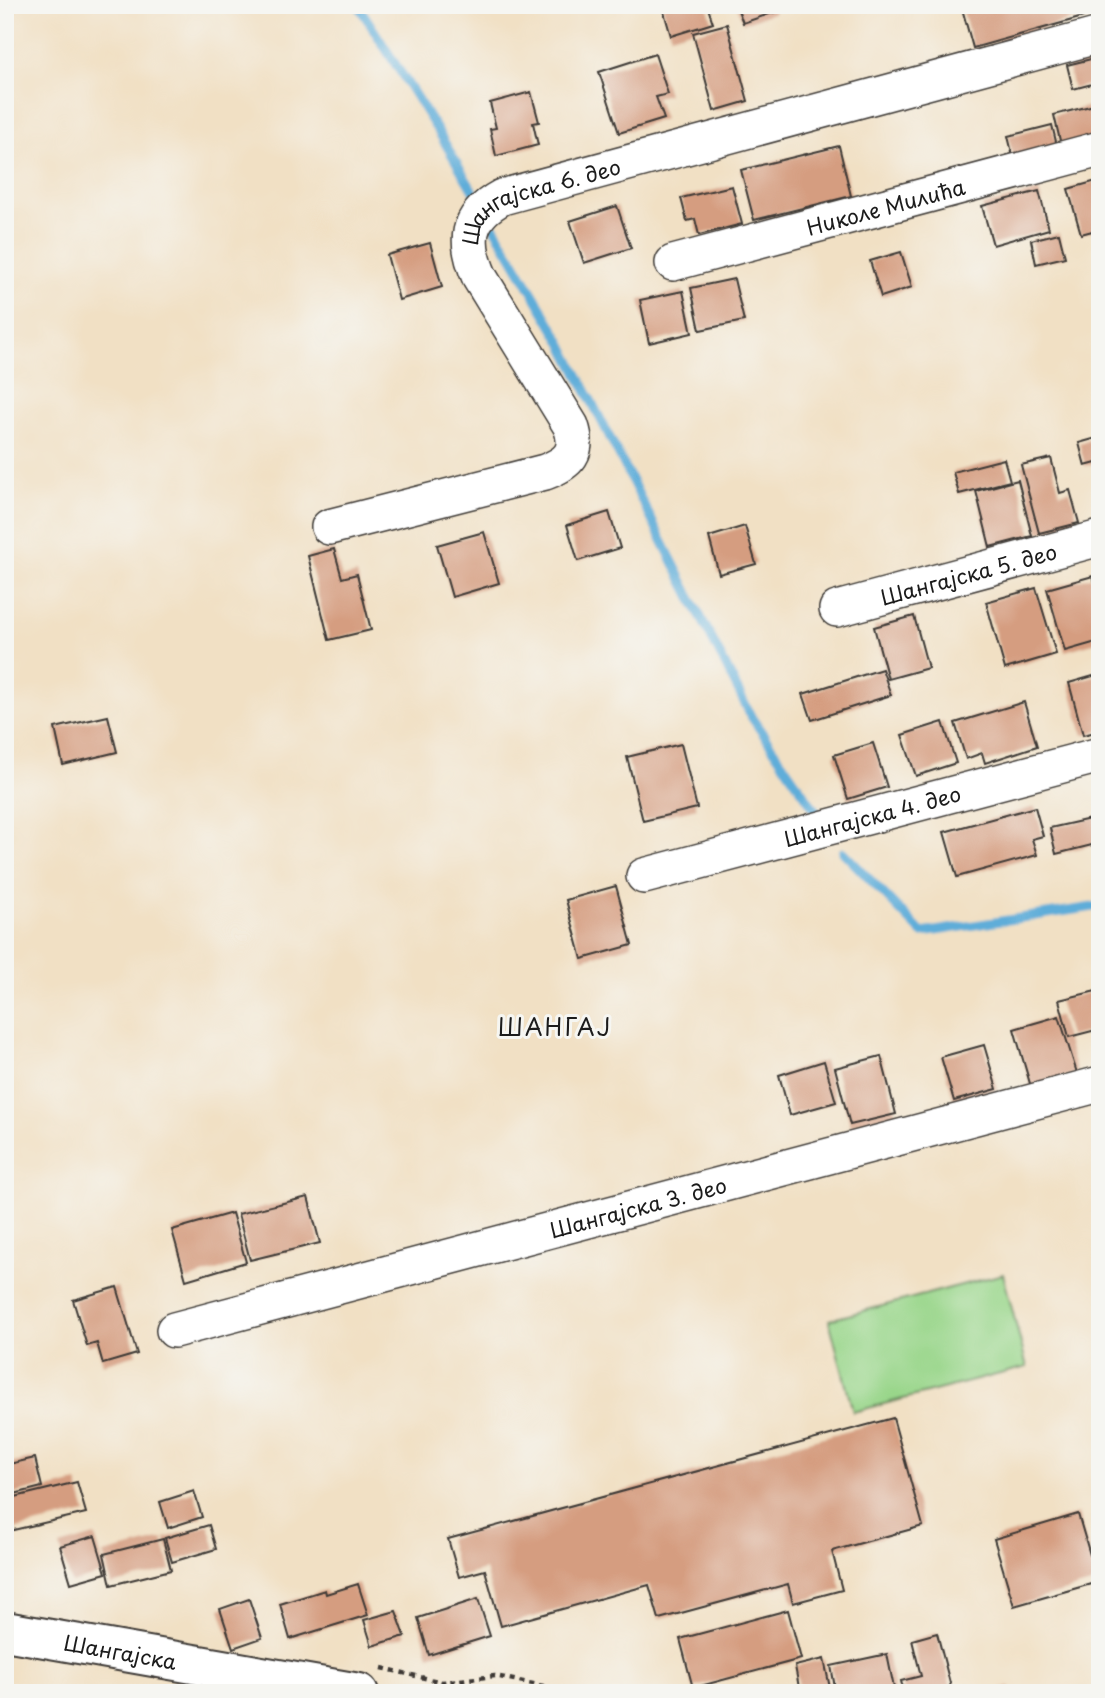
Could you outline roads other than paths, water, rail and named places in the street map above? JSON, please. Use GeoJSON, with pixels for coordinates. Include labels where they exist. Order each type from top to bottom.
{"type":"FeatureCollection","features":[{"type":"Feature","properties":{"kind":"main road","name":"Шангајска"},"geometry":{"type":"LineString","coordinates":[[5,1631],[359,1693]]}},
{"type":"Feature","properties":{"kind":"street","name":"Шангајска 6. део"},"geometry":{"type":"LineString","coordinates":[[329,527],[544,472],[565,462],[571,454],[575,437],[571,426],[472,261],[469,247],[474,221],[494,201],[1100,35]]}},
{"type":"Feature","properties":{"kind":"street","name":"Николе Милића"},"geometry":{"type":"LineString","coordinates":[[673,262],[1100,149]]}},
{"type":"Feature","properties":{"kind":"street","name":"Шангајска 5. део"},"geometry":{"type":"LineString","coordinates":[[837,609],[1100,538]]}},
{"type":"Feature","properties":{"kind":"street","name":"Шангајска 4. део"},"geometry":{"type":"LineString","coordinates":[[644,876],[1100,755]]}},
{"type":"Feature","properties":{"kind":"street","name":"Шангајска 3. део"},"geometry":{"type":"LineString","coordinates":[[174,1330],[1100,1084]]}},
{"type":"Feature","properties":{"kind":"waterway"},"geometry":{"type":"LineString","coordinates":[[358,5],[480,203]]}},
{"type":"Feature","properties":{"kind":"waterway"},"geometry":{"type":"LineString","coordinates":[[494,227],[561,341],[752,718],[822,820]]}},
{"type":"Feature","properties":{"kind":"waterway"},"geometry":{"type":"LineString","coordinates":[[843,852],[922,933],[1100,906]]}},
{"type":"Feature","properties":{"kind":"district","name":"ШАНГАЈ"},"geometry":{"type":"Point","coordinates":[555,1026]}}]}
